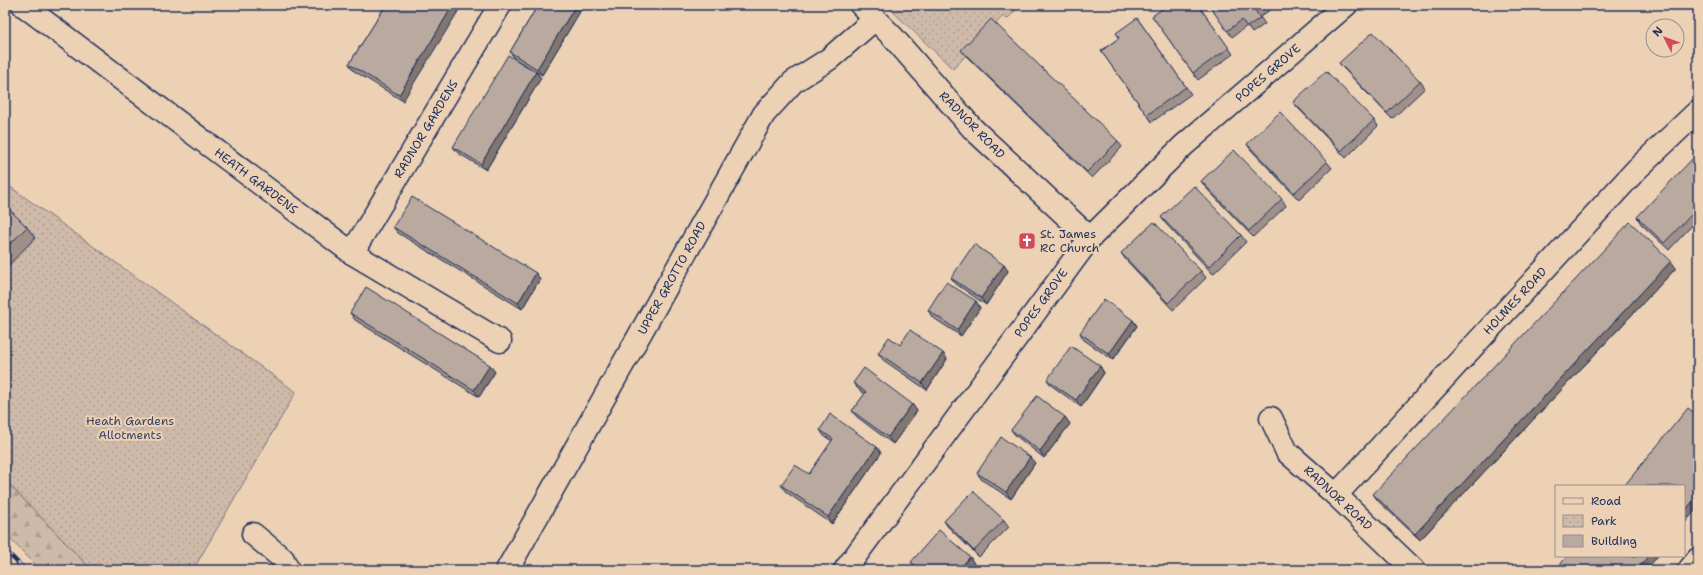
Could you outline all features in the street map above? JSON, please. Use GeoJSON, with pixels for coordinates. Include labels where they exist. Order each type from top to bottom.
{"type":"FeatureCollection","features":[{"type":"Feature","properties":{"kind":"street","name":"HEATH GARDENS"},"geometry":{"type":"LineString","coordinates":[[24,5],[352,253],[500,341]]}},
{"type":"Feature","properties":{"kind":"street","name":"RADNOR GARDENS"},"geometry":{"type":"LineString","coordinates":[[352,253],[500,5]]}},
{"type":"Feature","properties":{"kind":"street","name":"POPES GROVE"},"geometry":{"type":"LineString","coordinates":[[845,570],[1090,238],[1183,146],[1346,5]]}},
{"type":"Feature","properties":{"kind":"street","name":"RADNOR ROAD"},"geometry":{"type":"LineString","coordinates":[[867,9],[974,129],[1090,238]]}},
{"type":"Feature","properties":{"kind":"street","name":"UPPER GROTTO ROAD"},"geometry":{"type":"LineString","coordinates":[[507,570],[764,114],[792,82],[829,59],[867,9]]}},
{"type":"Feature","properties":{"kind":"street","name":"HOLMES ROAD"},"geometry":{"type":"LineString","coordinates":[[1336,495],[1637,169],[1698,111]]}},
{"type":"Feature","properties":{"kind":"street","name":"RADNOR ROAD"},"geometry":{"type":"LineString","coordinates":[[1271,418],[1287,452],[1336,495],[1414,570]]}},
{"type":"Feature","properties":{"kind":"street"},"geometry":{"type":"LineString","coordinates":[[253,534],[282,559],[288,570]]}},
{"type":"Feature","properties":{"kind":"street"},"geometry":{"type":"LineString","coordinates":[[1688,570],[1698,559]]}},
{"type":"Feature","properties":{"kind":"green space"},"geometry":{"type":"Polygon","coordinates":[[[886,5],[1021,5],[1007,19],[1003,16],[953,69],[886,5]]]}},
{"type":"Feature","properties":{"kind":"green space","name":"Heath Gardens Allotments"},"geometry":{"type":"Polygon","coordinates":[[[5,183],[296,392],[193,570],[92,570],[5,480],[5,183]]]}},
{"type":"Feature","properties":{"kind":"green space"},"geometry":{"type":"Polygon","coordinates":[[[5,480],[92,570],[41,570],[5,534],[5,480]]]}},
{"type":"Feature","properties":{"kind":"building"},"geometry":{"type":"Polygon","coordinates":[[[386,5],[453,5],[399,95],[349,64],[386,5]]]}},
{"type":"Feature","properties":{"kind":"building"},"geometry":{"type":"Polygon","coordinates":[[[538,5],[576,5],[537,69],[510,52],[538,5]]]}},
{"type":"Feature","properties":{"kind":"building"},"geometry":{"type":"Polygon","coordinates":[[[1168,5],[1198,5],[1229,48],[1193,73],[1152,16],[1168,5]]]}},
{"type":"Feature","properties":{"kind":"building"},"geometry":{"type":"Polygon","coordinates":[[[1209,5],[1263,5],[1255,10],[1260,18],[1247,27],[1242,20],[1227,31],[1209,5]]]}},
{"type":"Feature","properties":{"kind":"building"},"geometry":{"type":"Polygon","coordinates":[[[1137,18],[1186,87],[1147,115],[1101,51],[1119,38],[1116,33],[1137,18]]]}},
{"type":"Feature","properties":{"kind":"building"},"geometry":{"type":"Polygon","coordinates":[[[991,19],[1118,141],[1087,172],[961,50],[991,19]]]}},
{"type":"Feature","properties":{"kind":"building"},"geometry":{"type":"Polygon","coordinates":[[[1373,32],[1420,81],[1387,113],[1339,63],[1373,32]]]}},
{"type":"Feature","properties":{"kind":"building"},"geometry":{"type":"Polygon","coordinates":[[[508,55],[536,72],[481,164],[453,147],[508,55]]]}},
{"type":"Feature","properties":{"kind":"building"},"geometry":{"type":"Polygon","coordinates":[[[1326,71],[1374,120],[1341,151],[1293,102],[1326,71]]]}},
{"type":"Feature","properties":{"kind":"building"},"geometry":{"type":"Polygon","coordinates":[[[1280,112],[1327,162],[1294,193],[1247,144],[1280,112]]]}},
{"type":"Feature","properties":{"kind":"building"},"geometry":{"type":"Polygon","coordinates":[[[1234,150],[1282,199],[1249,231],[1201,181],[1234,150]]]}},
{"type":"Feature","properties":{"kind":"building"},"geometry":{"type":"Polygon","coordinates":[[[1696,155],[1698,157],[1698,212],[1696,210],[1664,243],[1637,217],[1696,155]]]}},
{"type":"Feature","properties":{"kind":"building"},"geometry":{"type":"Polygon","coordinates":[[[1194,186],[1241,235],[1209,267],[1161,217],[1194,186]]]}},
{"type":"Feature","properties":{"kind":"building"},"geometry":{"type":"Polygon","coordinates":[[[412,197],[536,273],[518,303],[393,227],[412,197]]]}},
{"type":"Feature","properties":{"kind":"building"},"geometry":{"type":"Polygon","coordinates":[[[5,205],[27,227],[5,249],[5,205]]]}},
{"type":"Feature","properties":{"kind":"building"},"geometry":{"type":"Polygon","coordinates":[[[1154,222],[1201,271],[1168,303],[1121,253],[1154,222]]]}},
{"type":"Feature","properties":{"kind":"building"},"geometry":{"type":"Polygon","coordinates":[[[1630,222],[1671,261],[1415,534],[1373,494],[1630,222]]]}},
{"type":"Feature","properties":{"kind":"building"},"geometry":{"type":"Polygon","coordinates":[[[974,244],[1004,265],[981,298],[951,278],[974,244]]]}},
{"type":"Feature","properties":{"kind":"building"},"geometry":{"type":"Polygon","coordinates":[[[946,282],[976,301],[957,330],[928,310],[946,282]]]}},
{"type":"Feature","properties":{"kind":"building"},"geometry":{"type":"Polygon","coordinates":[[[366,287],[490,365],[474,390],[350,313],[366,287]]]}},
{"type":"Feature","properties":{"kind":"building"},"geometry":{"type":"Polygon","coordinates":[[[1104,299],[1133,320],[1109,354],[1080,333],[1104,299]]]}},
{"type":"Feature","properties":{"kind":"building"},"geometry":{"type":"Polygon","coordinates":[[[910,330],[943,353],[922,383],[878,353],[889,337],[900,345],[910,330]]]}},
{"type":"Feature","properties":{"kind":"building"},"geometry":{"type":"Polygon","coordinates":[[[1071,346],[1100,366],[1076,400],[1047,380],[1071,346]]]}},
{"type":"Feature","properties":{"kind":"building"},"geometry":{"type":"Polygon","coordinates":[[[864,368],[912,404],[888,437],[852,411],[866,392],[853,383],[864,368]]]}},
{"type":"Feature","properties":{"kind":"building"},"geometry":{"type":"Polygon","coordinates":[[[1037,396],[1065,417],[1040,451],[1011,430],[1037,396]]]}},
{"type":"Feature","properties":{"kind":"building"},"geometry":{"type":"Polygon","coordinates":[[[1688,408],[1698,416],[1698,495],[1685,511],[1685,485],[1625,485],[1688,408]]]}},
{"type":"Feature","properties":{"kind":"building"},"geometry":{"type":"Polygon","coordinates":[[[830,414],[877,447],[828,517],[781,485],[795,465],[809,474],[833,439],[820,430],[830,414]]]}},
{"type":"Feature","properties":{"kind":"building"},"geometry":{"type":"Polygon","coordinates":[[[1001,437],[1030,457],[1006,492],[977,473],[1001,437]]]}},
{"type":"Feature","properties":{"kind":"building"},"geometry":{"type":"Polygon","coordinates":[[[973,491],[1004,520],[974,551],[944,521],[973,491]]]}},
{"type":"Feature","properties":{"kind":"building"},"geometry":{"type":"Polygon","coordinates":[[[939,530],[970,557],[958,570],[920,570],[911,562],[939,530]]]}},
{"type":"Feature","properties":{"kind":"building"},"geometry":{"type":"Polygon","coordinates":[[[1566,557],[1647,557],[1637,570],[1556,570],[1566,557]]]}},
{"type":"Feature","properties":{"kind":"railway"},"geometry":{"type":"LineString","coordinates":[[5,550],[25,570]]}},
{"type":"Feature","properties":{"kind":"place","name":"St. James RC Church"},"geometry":{"type":"Point","coordinates":[1027,241]}}]}
